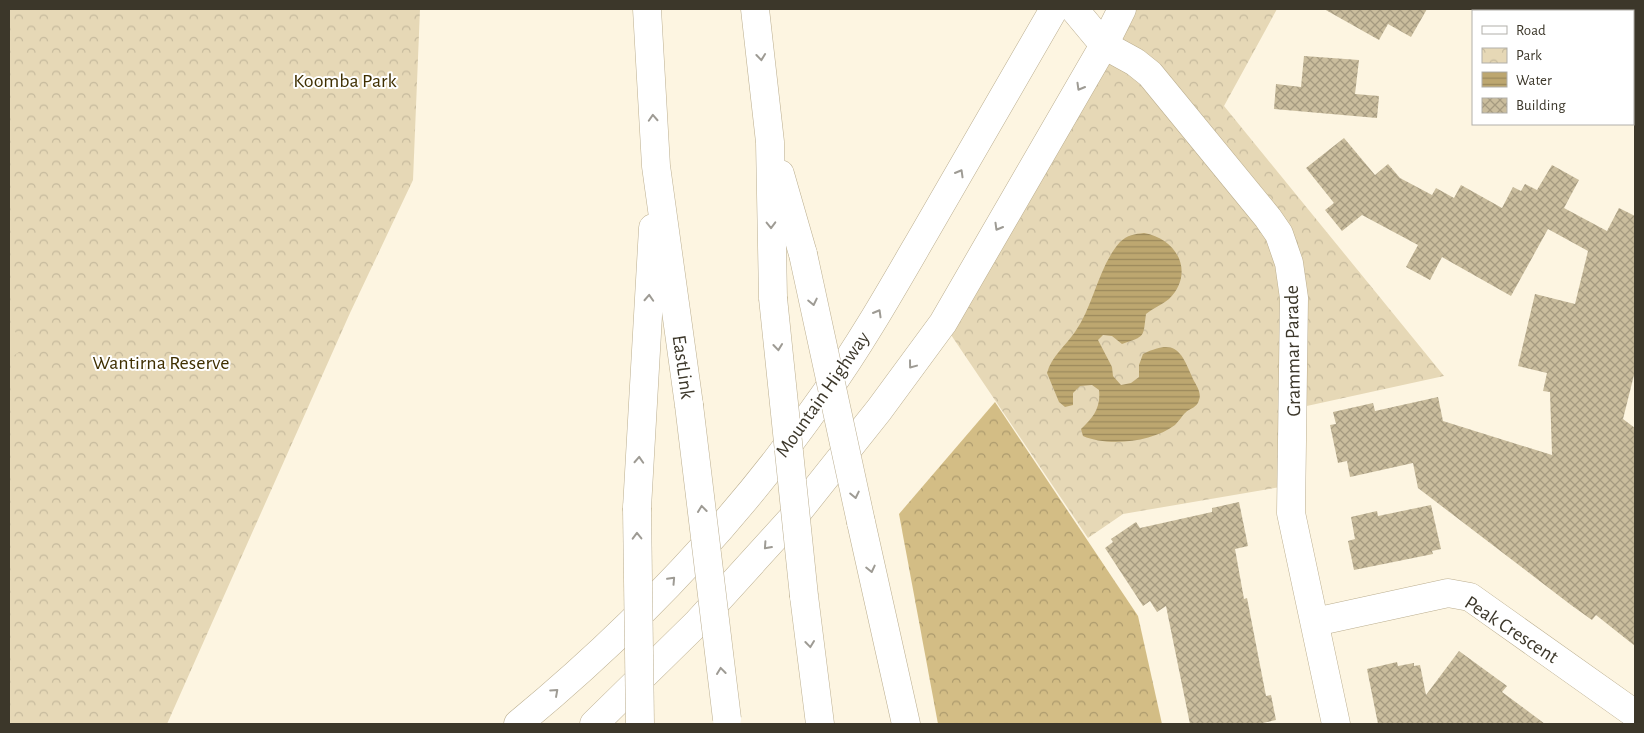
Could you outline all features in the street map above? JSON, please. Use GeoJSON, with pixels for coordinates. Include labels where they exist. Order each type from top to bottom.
{"type":"FeatureCollection","features":[{"type":"Feature","properties":{"kind":"main road","name":"EastLink"},"geometry":{"type":"LineString","coordinates":[[647,9],[656,166],[689,405],[727,722]]}},
{"type":"Feature","properties":{"kind":"main road"},"geometry":{"type":"LineString","coordinates":[[755,9],[770,142],[772,298],[804,596],[820,724]]}},
{"type":"Feature","properties":{"kind":"main road","name":"Mountain Highway"},"geometry":{"type":"LineString","coordinates":[[518,724],[623,630],[667,585],[746,496],[819,402],[868,330],[1054,9]]}},
{"type":"Feature","properties":{"kind":"main road"},"geometry":{"type":"LineString","coordinates":[[1074,9],[1104,45]]}},
{"type":"Feature","properties":{"kind":"main road"},"geometry":{"type":"LineString","coordinates":[[594,724],[704,615],[797,513],[878,410],[943,322],[1104,45],[1122,9]]}},
{"type":"Feature","properties":{"kind":"main road","name":"Grammar Parade"},"geometry":{"type":"LineString","coordinates":[[1104,45],[1135,62],[1150,74],[1268,218],[1282,242],[1289,263],[1294,298],[1291,512],[1336,724]]}},
{"type":"Feature","properties":{"kind":"main road"},"geometry":{"type":"LineString","coordinates":[[770,142],[803,254],[906,724]]}},
{"type":"Feature","properties":{"kind":"main road"},"geometry":{"type":"LineString","coordinates":[[640,724],[637,508],[656,166]]}},
{"type":"Feature","properties":{"kind":"main road","name":"Peak Crescent"},"geometry":{"type":"LineString","coordinates":[[1315,622],[1448,593],[1470,597],[1635,714]]}},
{"type":"Feature","properties":{"kind":"green space","name":"Wantirna Reserve"},"geometry":{"type":"Polygon","coordinates":[[[9,9],[420,9],[413,180],[350,313],[167,724],[9,724],[9,9]]]}},
{"type":"Feature","properties":{"kind":"green space"},"geometry":{"type":"Polygon","coordinates":[[[1122,9],[1277,9],[1224,106],[1444,376],[1293,409],[1292,485],[1123,514],[1088,538],[943,323],[1122,9]]]}},
{"type":"Feature","properties":{"kind":"green space"},"geometry":{"type":"Polygon","coordinates":[[[9,323],[26,347],[9,359],[9,323]]]}},
{"type":"Feature","properties":{"kind":"green space"},"geometry":{"type":"Polygon","coordinates":[[[995,402],[1138,616],[1162,724],[938,724],[899,514],[995,402]]]}},
{"type":"Feature","properties":{"kind":"water"},"geometry":{"type":"Polygon","coordinates":[[[1144,233],[1156,236],[1166,242],[1179,258],[1181,279],[1177,289],[1169,299],[1146,314],[1142,335],[1139,337],[1122,344],[1112,336],[1103,335],[1098,340],[1112,367],[1113,376],[1121,385],[1131,383],[1139,377],[1139,365],[1143,354],[1163,347],[1170,347],[1176,350],[1185,361],[1200,397],[1197,405],[1185,413],[1175,425],[1166,431],[1143,439],[1130,441],[1117,442],[1093,439],[1083,436],[1081,429],[1095,412],[1099,402],[1099,390],[1092,385],[1080,386],[1073,393],[1073,405],[1065,407],[1059,402],[1047,373],[1055,356],[1075,332],[1087,310],[1101,274],[1113,252],[1125,238],[1134,234],[1144,233]]]}},
{"type":"Feature","properties":{"kind":"building"},"geometry":{"type":"Polygon","coordinates":[[[1324,9],[1427,9],[1411,37],[1388,24],[1379,40],[1324,9]]]}},
{"type":"Feature","properties":{"kind":"building"},"geometry":{"type":"Polygon","coordinates":[[[1304,56],[1359,60],[1355,94],[1379,96],[1377,118],[1274,109],[1276,84],[1301,87],[1304,56]]]}},
{"type":"Feature","properties":{"kind":"building"},"geometry":{"type":"Polygon","coordinates":[[[1344,138],[1375,175],[1388,164],[1400,178],[1432,195],[1436,188],[1454,198],[1461,185],[1502,208],[1513,187],[1521,191],[1525,184],[1537,190],[1552,165],[1579,180],[1564,208],[1607,231],[1619,208],[1635,216],[1635,371],[1623,419],[1635,428],[1635,646],[1596,615],[1592,620],[1571,605],[1418,488],[1413,463],[1350,477],[1347,461],[1338,463],[1330,425],[1336,424],[1333,412],[1373,403],[1375,411],[1438,397],[1443,421],[1552,455],[1550,392],[1543,391],[1547,373],[1518,366],[1535,294],[1575,304],[1588,251],[1548,229],[1511,296],[1442,257],[1430,280],[1406,267],[1418,245],[1362,215],[1342,231],[1325,210],[1334,203],[1306,168],[1344,138]]]}},
{"type":"Feature","properties":{"kind":"building"},"geometry":{"type":"Polygon","coordinates":[[[1239,502],[1248,546],[1235,549],[1244,599],[1247,598],[1266,696],[1271,695],[1276,720],[1258,724],[1190,724],[1166,606],[1157,612],[1150,601],[1143,606],[1105,548],[1113,542],[1111,539],[1136,522],[1140,528],[1212,512],[1212,508],[1239,502]]]}},
{"type":"Feature","properties":{"kind":"building"},"geometry":{"type":"Polygon","coordinates":[[[1431,505],[1441,549],[1432,551],[1433,554],[1354,570],[1348,541],[1355,539],[1351,517],[1377,511],[1378,516],[1431,505]]]}},
{"type":"Feature","properties":{"kind":"building"},"geometry":{"type":"Polygon","coordinates":[[[1459,651],[1507,686],[1502,692],[1545,724],[1378,724],[1367,669],[1397,662],[1398,666],[1414,663],[1414,666],[1420,665],[1426,695],[1459,651]]]}},
{"type":"Feature","properties":{"kind":"park label","name":"Koomba Park"},"geometry":{"type":"Point","coordinates":[345,80]}}]}
